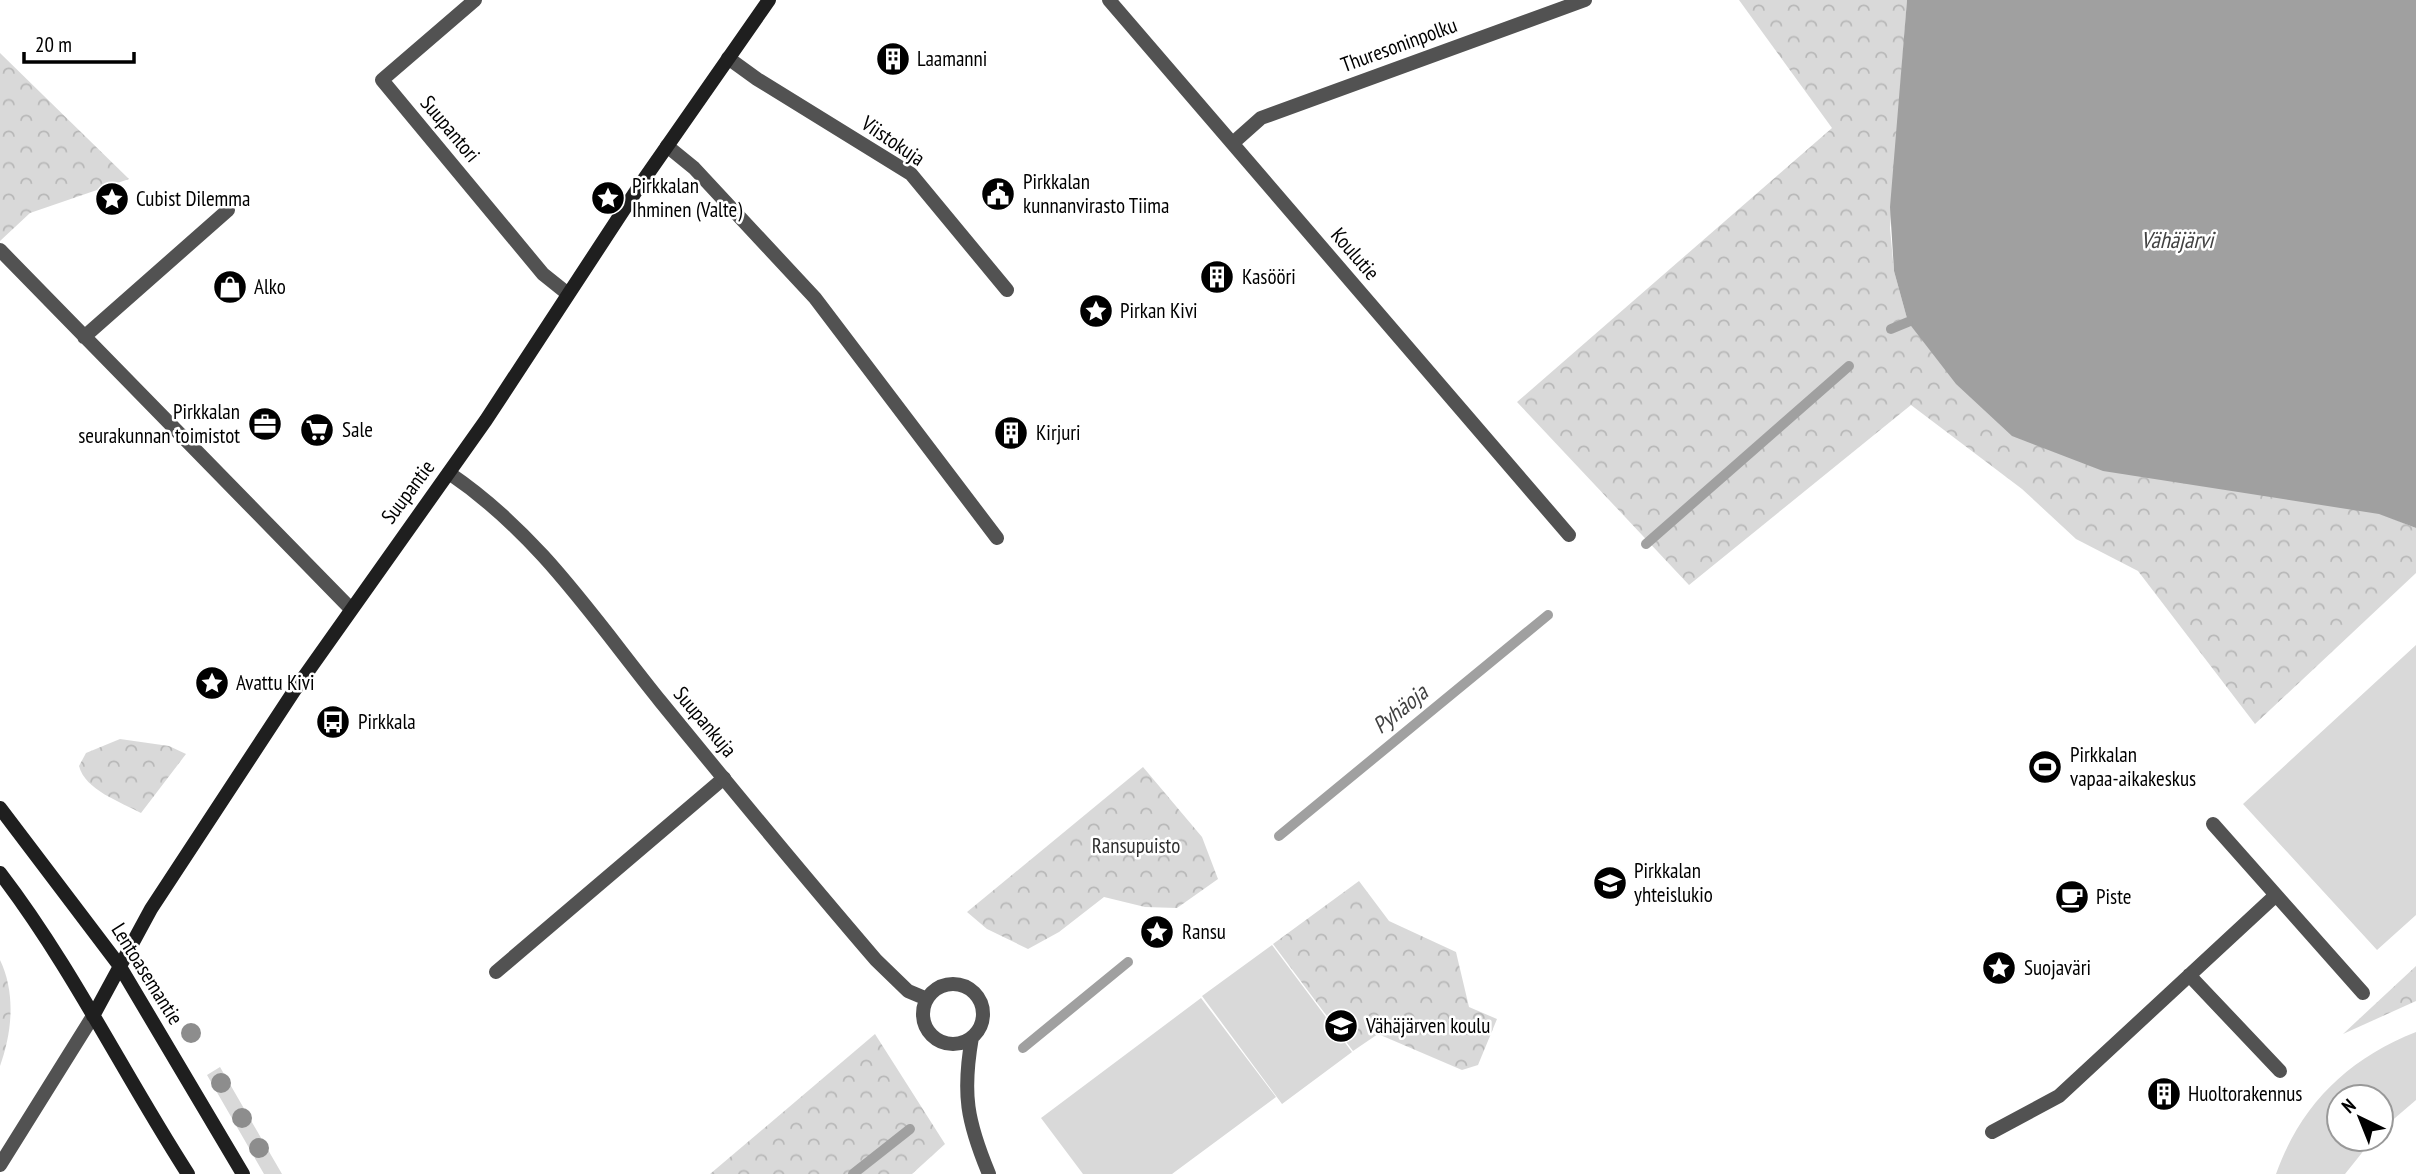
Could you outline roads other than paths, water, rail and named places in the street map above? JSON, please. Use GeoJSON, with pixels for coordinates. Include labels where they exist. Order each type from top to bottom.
{"type":"FeatureCollection","features":[{"type":"Feature","properties":{"kind":"street","name":"Suupantori"},"geometry":{"type":"LineString","coordinates":[[475,0],[382,80],[543,274],[568,294]]}},
{"type":"Feature","properties":{"kind":"street","name":"Suupantie"},"geometry":{"type":"LineString","coordinates":[[93,1016],[151,909],[350,608],[449,473],[667,146],[769,0]]}},
{"type":"Feature","properties":{"kind":"street","name":"Koulutie"},"geometry":{"type":"LineString","coordinates":[[1109,0],[1234,142],[1569,535]]}},
{"type":"Feature","properties":{"kind":"street","name":"Thuresoninpolku"},"geometry":{"type":"LineString","coordinates":[[1234,142],[1261,118],[1585,0]]}},
{"type":"Feature","properties":{"kind":"street","name":"Viistokuja"},"geometry":{"type":"LineString","coordinates":[[728,58],[911,174],[1007,290]]}},
{"type":"Feature","properties":{"kind":"street"},"geometry":{"type":"LineString","coordinates":[[667,146],[694,168],[815,298],[997,538]]}},
{"type":"Feature","properties":{"kind":"street"},"geometry":{"type":"LineString","coordinates":[[84,337],[228,210]]}},
{"type":"Feature","properties":{"kind":"street"},"geometry":{"type":"LineString","coordinates":[[0,250],[350,608]]}},
{"type":"Feature","properties":{"kind":"street","name":"Suupankuja"},"geometry":{"type":"LineString","coordinates":[[449,473],[488,499],[538,547],[724,778],[876,960],[908,991],[927,999]]}},
{"type":"Feature","properties":{"kind":"street"},"geometry":{"type":"LineString","coordinates":[[496,972],[724,778]]}},
{"type":"Feature","properties":{"kind":"street","name":"Lentoasemantie"},"geometry":{"type":"LineString","coordinates":[[0,808],[119,965],[243,1174]]}},
{"type":"Feature","properties":{"kind":"street"},"geometry":{"type":"LineString","coordinates":[[2213,824],[2363,993]]}},
{"type":"Feature","properties":{"kind":"street"},"geometry":{"type":"LineString","coordinates":[[0,873],[41,927],[188,1174]]}},
{"type":"Feature","properties":{"kind":"street"},"geometry":{"type":"LineString","coordinates":[[1992,1132],[2059,1096],[2276,895]]}},
{"type":"Feature","properties":{"kind":"street"},"geometry":{"type":"LineString","coordinates":[[2189,975],[2280,1071]]}},
{"type":"Feature","properties":{"kind":"street"},"geometry":{"type":"LineString","coordinates":[[960,984],[969,987],[976,994],[984,1012],[979,1030],[972,1037],[953,1044],[933,1037],[923,1019],[927,999],[941,986],[960,984]]}},
{"type":"Feature","properties":{"kind":"street"},"geometry":{"type":"LineString","coordinates":[[0,1165],[93,1016]]}},
{"type":"Feature","properties":{"kind":"street"},"geometry":{"type":"LineString","coordinates":[[972,1037],[965,1076],[967,1111],[989,1174]]}},
{"type":"Feature","properties":{"kind":"water","name":"Vähäjärvi"},"geometry":{"type":"Polygon","coordinates":[[[1907,0],[2416,0],[2416,528],[2379,514],[2103,471],[2012,436],[1956,384],[1908,322],[1894,271],[1890,207],[1907,0]]]}},
{"type":"Feature","properties":{"kind":"waterway","name":"Pyhäoja"},"geometry":{"type":"LineString","coordinates":[[1891,329],[1908,322]]}},
{"type":"Feature","properties":{"kind":"waterway","name":"Pyhäoja"},"geometry":{"type":"LineString","coordinates":[[1646,544],[1849,366]]}},
{"type":"Feature","properties":{"kind":"waterway","name":"Pyhäoja"},"geometry":{"type":"LineString","coordinates":[[1279,836],[1548,615]]}},
{"type":"Feature","properties":{"kind":"waterway","name":"Pyhäoja"},"geometry":{"type":"LineString","coordinates":[[1023,1048],[1128,962]]}},
{"type":"Feature","properties":{"kind":"waterway","name":"Pyhäoja"},"geometry":{"type":"LineString","coordinates":[[853,1174],[910,1129]]}},
{"type":"Feature","properties":{"kind":"place","name":"Laamanni"},"geometry":{"type":"Point","coordinates":[893,59]}},
{"type":"Feature","properties":{"kind":"place","name":"Pirkkalan kunnanvirasto Tiima"},"geometry":{"type":"Point","coordinates":[998,194]}},
{"type":"Feature","properties":{"kind":"place","name":"Pirkkalan Ihminen (Valte)"},"geometry":{"type":"Point","coordinates":[608,198]}},
{"type":"Feature","properties":{"kind":"place","name":"Cubist Dilemma"},"geometry":{"type":"Point","coordinates":[112,199]}},
{"type":"Feature","properties":{"kind":"place","name":"Kasööri"},"geometry":{"type":"Point","coordinates":[1217,277]}},
{"type":"Feature","properties":{"kind":"place","name":"Alko"},"geometry":{"type":"Point","coordinates":[230,287]}},
{"type":"Feature","properties":{"kind":"place","name":"Pirkan Kivi"},"geometry":{"type":"Point","coordinates":[1096,311]}},
{"type":"Feature","properties":{"kind":"place","name":"Pirkkalan seurakunnan toimistot"},"geometry":{"type":"Point","coordinates":[265,424]}},
{"type":"Feature","properties":{"kind":"place","name":"Sale"},"geometry":{"type":"Point","coordinates":[317,430]}},
{"type":"Feature","properties":{"kind":"place","name":"Kirjuri"},"geometry":{"type":"Point","coordinates":[1011,433]}},
{"type":"Feature","properties":{"kind":"place","name":"Avattu Kivi"},"geometry":{"type":"Point","coordinates":[212,683]}},
{"type":"Feature","properties":{"kind":"place","name":"Pirkkala"},"geometry":{"type":"Point","coordinates":[333,722]}},
{"type":"Feature","properties":{"kind":"place","name":"Pirkkalan vapaa-aikakeskus"},"geometry":{"type":"Point","coordinates":[2045,767]}},
{"type":"Feature","properties":{"kind":"place","name":"Pirkkalan yhteislukio"},"geometry":{"type":"Point","coordinates":[1610,883]}},
{"type":"Feature","properties":{"kind":"place","name":"Piste"},"geometry":{"type":"Point","coordinates":[2072,897]}},
{"type":"Feature","properties":{"kind":"place","name":"Ransu"},"geometry":{"type":"Point","coordinates":[1157,932]}},
{"type":"Feature","properties":{"kind":"place","name":"Suojaväri"},"geometry":{"type":"Point","coordinates":[1999,968]}},
{"type":"Feature","properties":{"kind":"place","name":"Vähäjärven koulu"},"geometry":{"type":"Point","coordinates":[1341,1026]}},
{"type":"Feature","properties":{"kind":"place","name":"Huoltorakennus"},"geometry":{"type":"Point","coordinates":[2164,1094]}},
{"type":"Feature","properties":{"kind":"park label","name":"Ransupuisto"},"geometry":{"type":"Point","coordinates":[1136,846]}}]}
